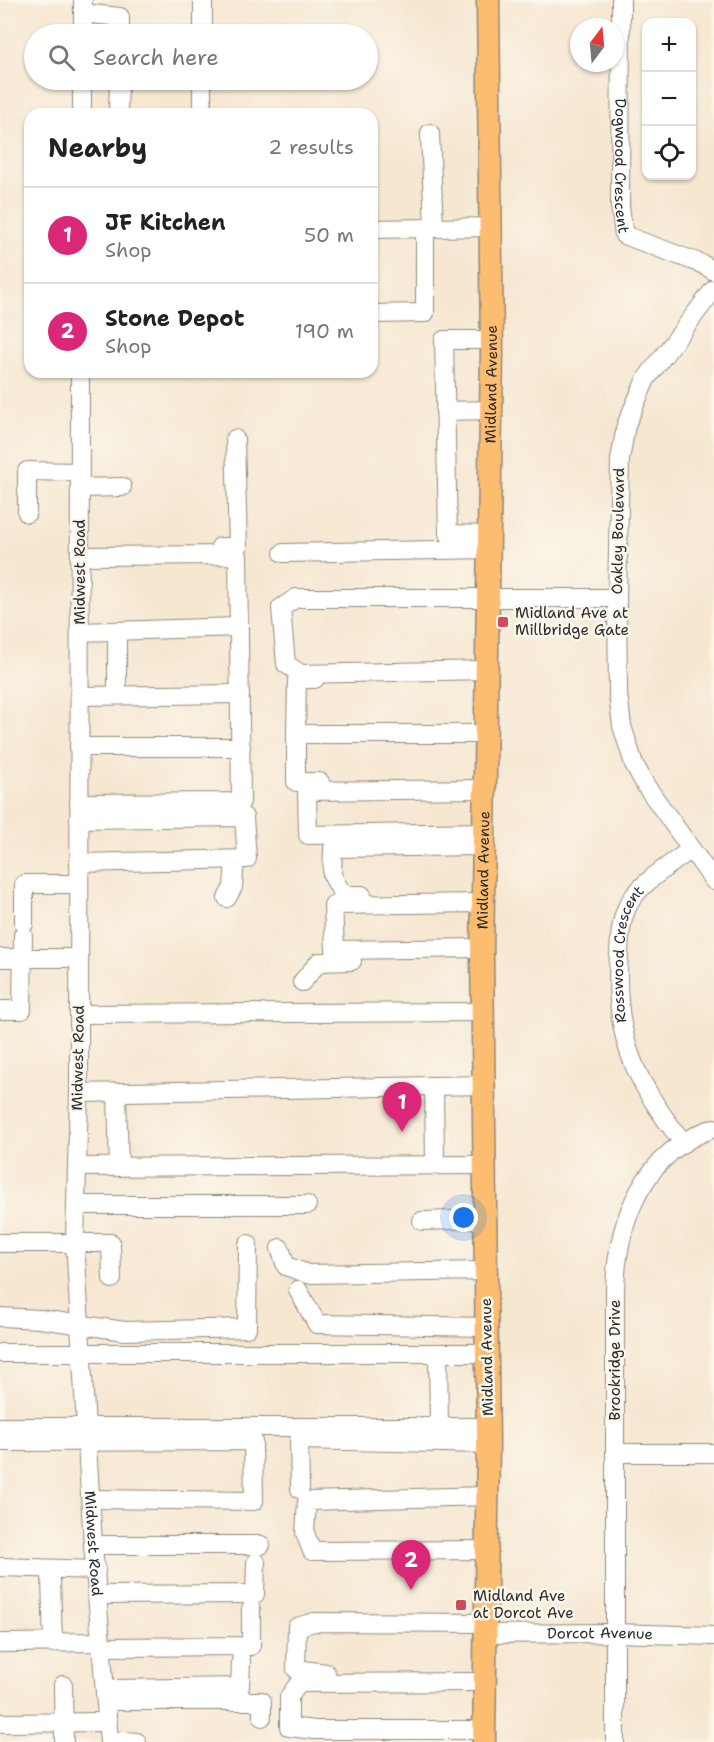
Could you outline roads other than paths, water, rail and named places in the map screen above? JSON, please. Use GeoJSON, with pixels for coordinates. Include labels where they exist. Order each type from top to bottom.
{"type":"FeatureCollection","features":[{"type":"Feature","properties":{"kind":"main road","name":"Midland Avenue"},"geometry":{"type":"LineString","coordinates":[[484,1736],[488,1436],[483,899],[486,599],[492,340],[488,0]]}},
{"type":"Feature","properties":{"kind":"street"},"geometry":{"type":"LineString","coordinates":[[203,0],[203,24]]}},
{"type":"Feature","properties":{"kind":"street","name":"Dogwood Crescent"},"geometry":{"type":"LineString","coordinates":[[621,0],[620,207],[624,235],[702,264],[714,271]]}},
{"type":"Feature","properties":{"kind":"street"},"geometry":{"type":"LineString","coordinates":[[83,24],[83,7],[120,17],[120,24]]}},
{"type":"Feature","properties":{"kind":"street"},"geometry":{"type":"LineString","coordinates":[[82,90],[82,108]]}},
{"type":"Feature","properties":{"kind":"street"},"geometry":{"type":"LineString","coordinates":[[118,108],[119,90]]}},
{"type":"Feature","properties":{"kind":"street"},"geometry":{"type":"LineString","coordinates":[[202,90],[202,108]]}},
{"type":"Feature","properties":{"kind":"street"},"geometry":{"type":"LineString","coordinates":[[378,314],[425,313],[430,228],[430,133]]}},
{"type":"Feature","properties":{"kind":"street"},"geometry":{"type":"LineString","coordinates":[[378,229],[491,227]]}},
{"type":"Feature","properties":{"kind":"street","name":"Oakley Boulevard"},"geometry":{"type":"LineString","coordinates":[[714,289],[646,379],[626,425],[620,460],[617,598],[618,694],[622,726],[639,775],[714,881]]}},
{"type":"Feature","properties":{"kind":"street"},"geometry":{"type":"LineString","coordinates":[[488,542],[448,534],[444,340],[492,340]]}},
{"type":"Feature","properties":{"kind":"street","name":"Midwest Road"},"geometry":{"type":"LineString","coordinates":[[80,378],[80,747],[89,811],[79,863],[79,1093],[75,1241],[93,1545],[109,1735]]}},
{"type":"Feature","properties":{"kind":"street"},"geometry":{"type":"LineString","coordinates":[[445,411],[491,410]]}},
{"type":"Feature","properties":{"kind":"street"},"geometry":{"type":"LineString","coordinates":[[80,551],[238,547],[235,438]]}},
{"type":"Feature","properties":{"kind":"street"},"geometry":{"type":"LineString","coordinates":[[27,513],[27,471],[122,487]]}},
{"type":"Feature","properties":{"kind":"street"},"geometry":{"type":"LineString","coordinates":[[283,553],[488,542]]}},
{"type":"Feature","properties":{"kind":"street"},"geometry":{"type":"LineString","coordinates":[[89,811],[241,802],[238,555],[116,551]]}},
{"type":"Feature","properties":{"kind":"street"},"geometry":{"type":"LineString","coordinates":[[486,673],[301,674],[286,664],[281,608],[296,598],[617,598]]}},
{"type":"Feature","properties":{"kind":"street"},"geometry":{"type":"LineString","coordinates":[[80,632],[239,627]]}},
{"type":"Feature","properties":{"kind":"street"},"geometry":{"type":"LineString","coordinates":[[117,631],[117,695]]}},
{"type":"Feature","properties":{"kind":"street"},"geometry":{"type":"LineString","coordinates":[[456,790],[455,779],[296,782],[297,680],[486,673]]}},
{"type":"Feature","properties":{"kind":"street"},"geometry":{"type":"LineString","coordinates":[[80,696],[240,694]]}},
{"type":"Feature","properties":{"kind":"street"},"geometry":{"type":"LineString","coordinates":[[296,734],[485,734]]}},
{"type":"Feature","properties":{"kind":"street"},"geometry":{"type":"LineString","coordinates":[[80,747],[241,747]]}},
{"type":"Feature","properties":{"kind":"street"},"geometry":{"type":"LineString","coordinates":[[484,789],[307,791],[308,835],[484,839]]}},
{"type":"Feature","properties":{"kind":"street"},"geometry":{"type":"LineString","coordinates":[[79,863],[247,859],[244,817],[89,811]]}},
{"type":"Feature","properties":{"kind":"street"},"geometry":{"type":"LineString","coordinates":[[483,899],[343,895],[332,875],[333,848],[484,839]]}},
{"type":"Feature","properties":{"kind":"street","name":"Rosswood Crescent"},"geometry":{"type":"LineString","coordinates":[[683,1142],[634,1066],[622,1037],[617,997],[624,914],[634,896],[691,849]]}},
{"type":"Feature","properties":{"kind":"street"},"geometry":{"type":"LineString","coordinates":[[227,898],[233,887],[235,860]]}},
{"type":"Feature","properties":{"kind":"street"},"geometry":{"type":"LineString","coordinates":[[0,1011],[22,1010],[24,884],[79,884]]}},
{"type":"Feature","properties":{"kind":"street"},"geometry":{"type":"LineString","coordinates":[[483,899],[333,905],[335,950],[483,954]]}},
{"type":"Feature","properties":{"kind":"street"},"geometry":{"type":"LineString","coordinates":[[302,982],[319,962],[483,954]]}},
{"type":"Feature","properties":{"kind":"street"},"geometry":{"type":"LineString","coordinates":[[0,958],[79,958]]}},
{"type":"Feature","properties":{"kind":"street"},"geometry":{"type":"LineString","coordinates":[[79,1014],[483,1012]]}},
{"type":"Feature","properties":{"kind":"street"},"geometry":{"type":"LineString","coordinates":[[79,1093],[484,1085]]}},
{"type":"Feature","properties":{"kind":"street"},"geometry":{"type":"LineString","coordinates":[[434,1086],[435,1166]]}},
{"type":"Feature","properties":{"kind":"street"},"geometry":{"type":"LineString","coordinates":[[117,1093],[119,1167]]}},
{"type":"Feature","properties":{"kind":"street","name":"Brookridge Drive"},"geometry":{"type":"LineString","coordinates":[[615,1742],[615,1290],[618,1245],[626,1218],[639,1188],[657,1166],[683,1142],[714,1128]]}},
{"type":"Feature","properties":{"kind":"street"},"geometry":{"type":"LineString","coordinates":[[77,1167],[485,1165]]}},
{"type":"Feature","properties":{"kind":"street"},"geometry":{"type":"LineString","coordinates":[[76,1205],[307,1205]]}},
{"type":"Feature","properties":{"kind":"street"},"geometry":{"type":"LineString","coordinates":[[422,1221],[486,1219]]}},
{"type":"Feature","properties":{"kind":"street"},"geometry":{"type":"LineString","coordinates":[[0,1243],[75,1241],[111,1243],[112,1279]]}},
{"type":"Feature","properties":{"kind":"street"},"geometry":{"type":"LineString","coordinates":[[0,1317],[40,1319],[124,1331],[248,1328],[248,1244]]}},
{"type":"Feature","properties":{"kind":"street"},"geometry":{"type":"LineString","coordinates":[[280,1248],[286,1266],[308,1274],[486,1272]]}},
{"type":"Feature","properties":{"kind":"street"},"geometry":{"type":"LineString","coordinates":[[298,1290],[317,1324],[487,1328]]}},
{"type":"Feature","properties":{"kind":"street"},"geometry":{"type":"LineString","coordinates":[[0,1353],[487,1353]]}},
{"type":"Feature","properties":{"kind":"street"},"geometry":{"type":"LineString","coordinates":[[438,1353],[439,1427]]}},
{"type":"Feature","properties":{"kind":"street"},"geometry":{"type":"LineString","coordinates":[[0,1427],[87,1435],[253,1441],[254,1501],[91,1499]]}},
{"type":"Feature","properties":{"kind":"street"},"geometry":{"type":"LineString","coordinates":[[0,1442],[87,1435],[439,1427],[488,1436]]}},
{"type":"Feature","properties":{"kind":"street"},"geometry":{"type":"LineString","coordinates":[[300,1489],[299,1440],[488,1436]]}},
{"type":"Feature","properties":{"kind":"street"},"geometry":{"type":"LineString","coordinates":[[615,1453],[714,1453]]}},
{"type":"Feature","properties":{"kind":"street"},"geometry":{"type":"LineString","coordinates":[[486,1550],[312,1551],[305,1533],[307,1501],[487,1496]]}},
{"type":"Feature","properties":{"kind":"street"},"geometry":{"type":"LineString","coordinates":[[93,1545],[258,1553],[255,1594],[98,1595]]}},
{"type":"Feature","properties":{"kind":"street"},"geometry":{"type":"LineString","coordinates":[[0,1567],[96,1570]]}},
{"type":"Feature","properties":{"kind":"street"},"geometry":{"type":"LineString","coordinates":[[51,1579],[53,1643]]}},
{"type":"Feature","properties":{"kind":"street"},"geometry":{"type":"LineString","coordinates":[[0,1643],[251,1646],[251,1609]]}},
{"type":"Feature","properties":{"kind":"street","name":"Dorcot Avenue"},"geometry":{"type":"LineString","coordinates":[[484,1678],[318,1673],[296,1669],[297,1627],[314,1622],[714,1636]]}},
{"type":"Feature","properties":{"kind":"street"},"geometry":{"type":"LineString","coordinates":[[106,1695],[240,1687],[241,1660]]}},
{"type":"Feature","properties":{"kind":"street"},"geometry":{"type":"LineString","coordinates":[[484,1678],[299,1683],[289,1697],[289,1726],[315,1730],[484,1736]]}},
{"type":"Feature","properties":{"kind":"street"},"geometry":{"type":"LineString","coordinates":[[63,1685],[64,1742]]}},
{"type":"Feature","properties":{"kind":"street"},"geometry":{"type":"LineString","coordinates":[[106,1695],[262,1701],[262,1717]]}},
{"type":"Feature","properties":{"kind":"street"},"geometry":{"type":"LineString","coordinates":[[1,1724],[64,1723],[137,1742]]}},
{"type":"Feature","properties":{"kind":"place","name":"Midland Ave at Millbridge Gate"},"geometry":{"type":"Point","coordinates":[503,622]}},
{"type":"Feature","properties":{"kind":"place","name":"JF Kitchen"},"geometry":{"type":"Point","coordinates":[402,1132]}},
{"type":"Feature","properties":{"kind":"place","name":"Stone Depot"},"geometry":{"type":"Point","coordinates":[411,1590]}},
{"type":"Feature","properties":{"kind":"place","name":"Midland Ave at Dorcot Ave"},"geometry":{"type":"Point","coordinates":[461,1605]}}]}
